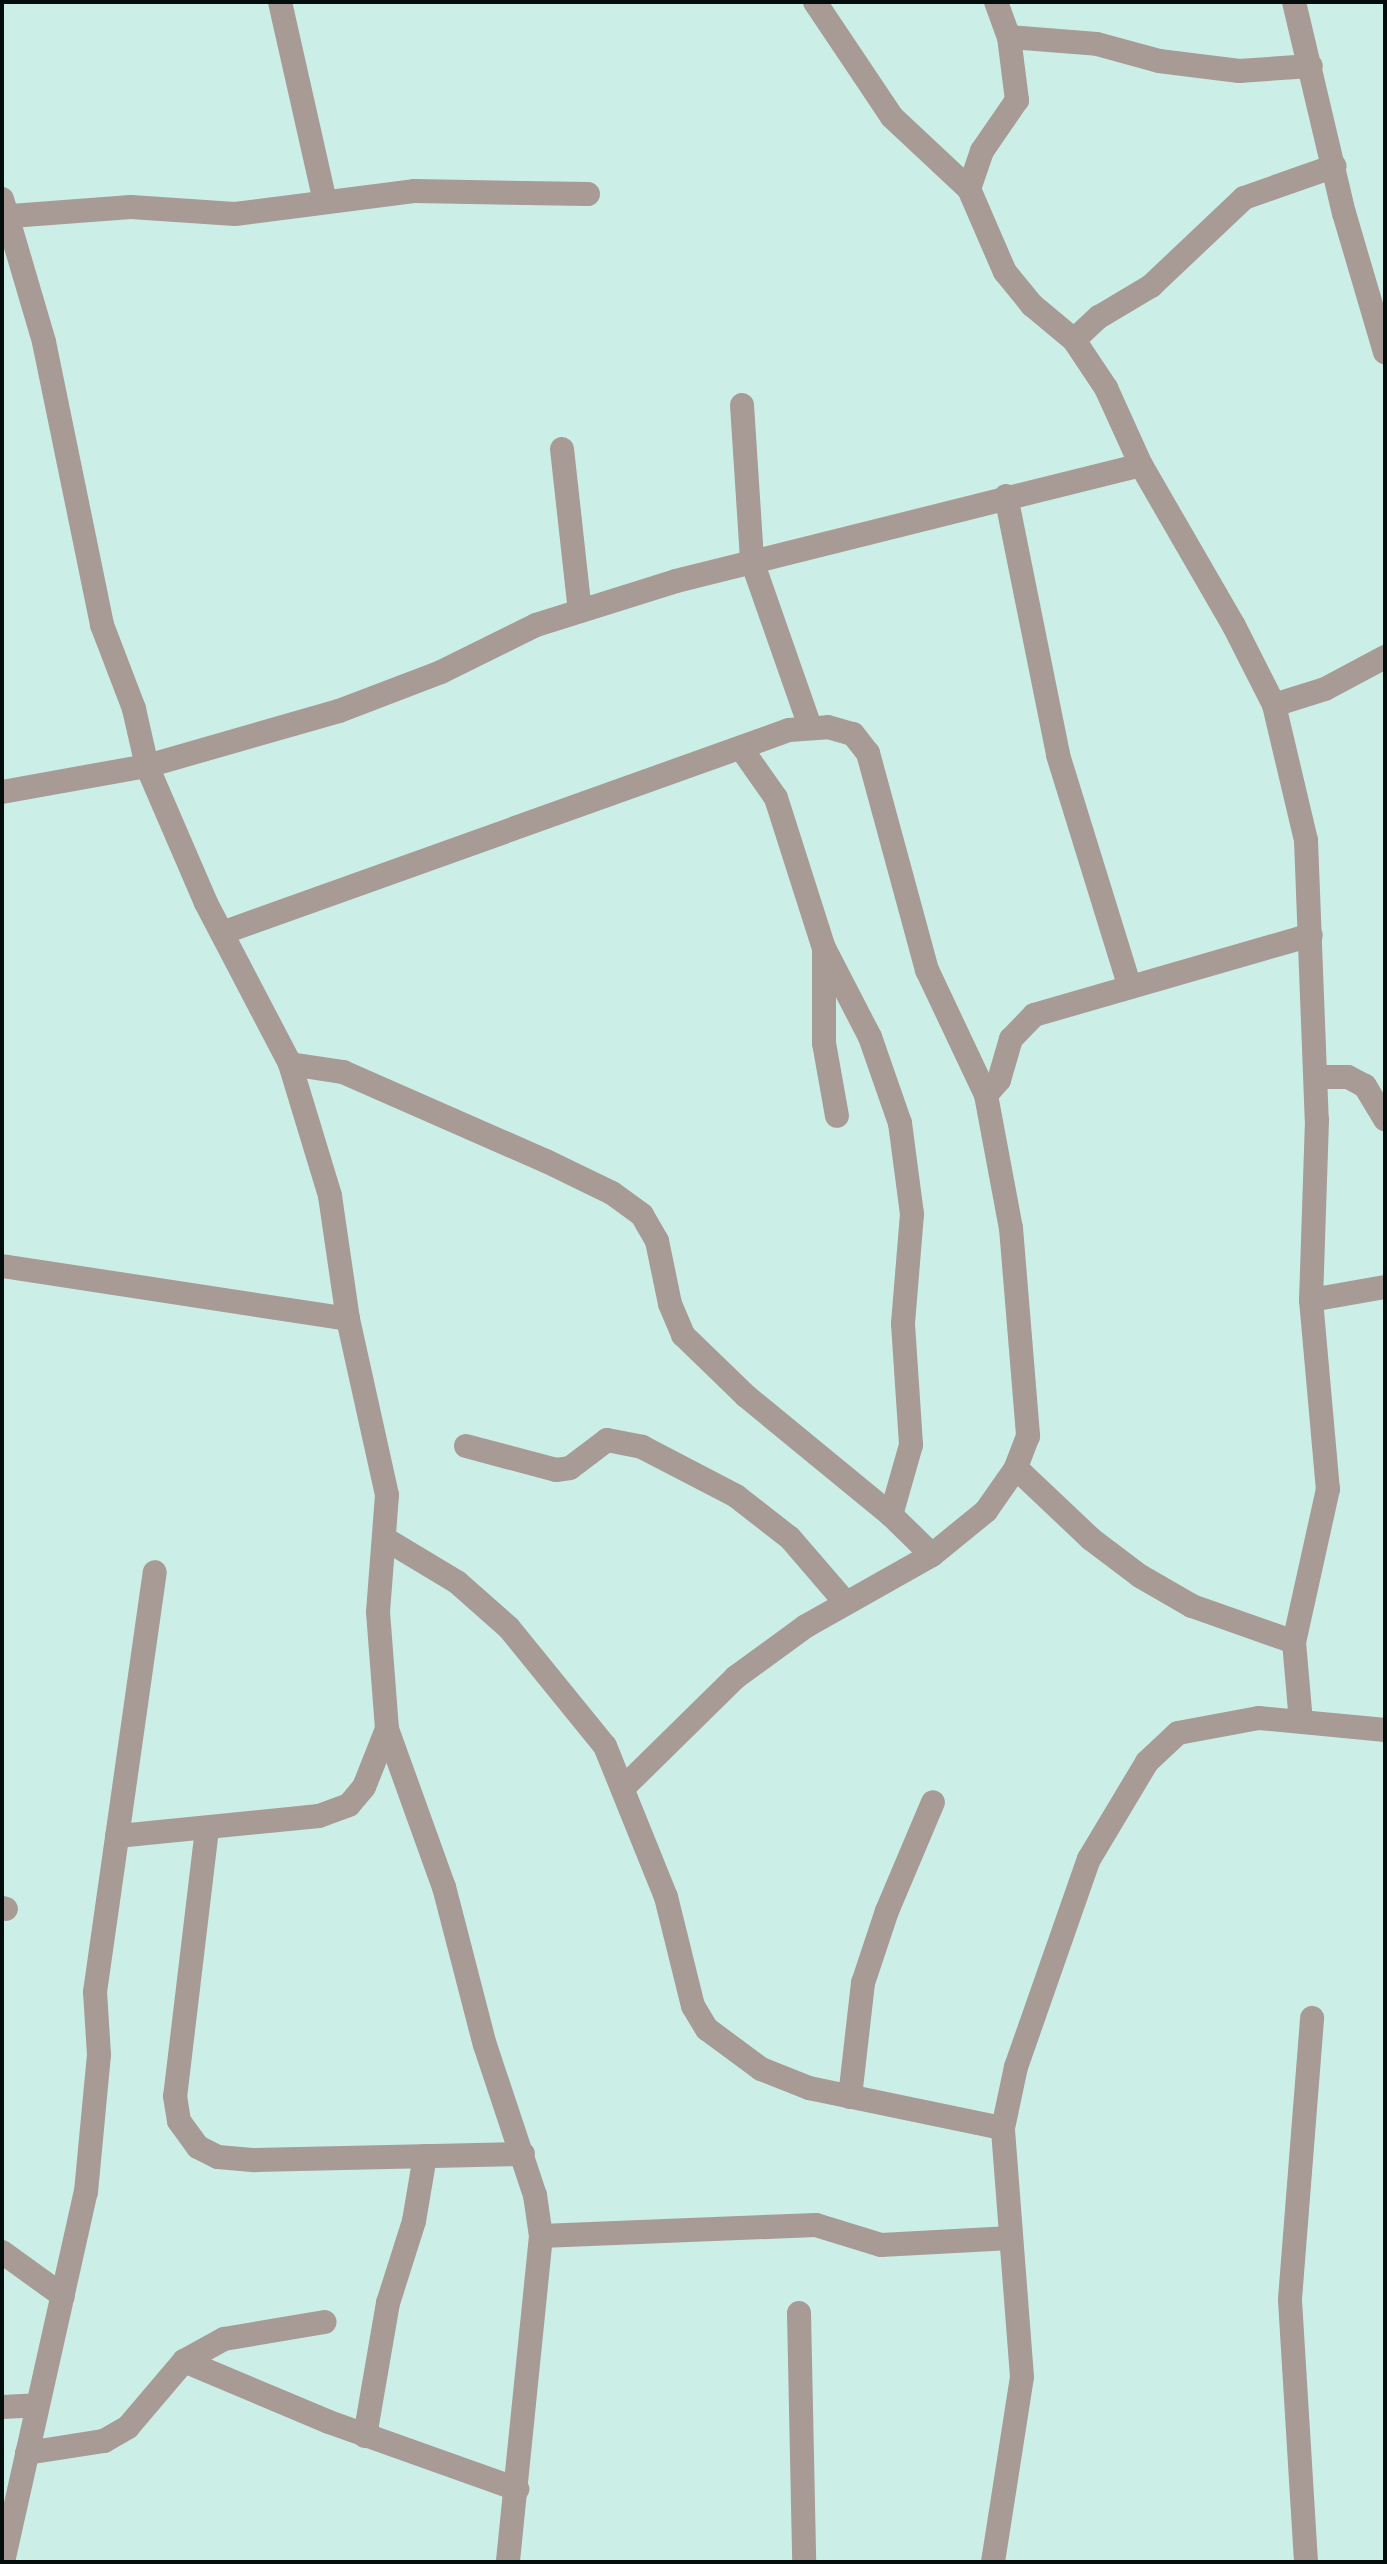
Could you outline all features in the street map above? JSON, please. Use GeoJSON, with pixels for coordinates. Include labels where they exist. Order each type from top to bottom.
{"type":"FeatureCollection","features":[{"type":"Feature","properties":{"kind":"street"},"geometry":{"type":"LineString","coordinates":[[280,2],[325,201]]}},
{"type":"Feature","properties":{"kind":"street"},"geometry":{"type":"LineString","coordinates":[[815,2],[892,117],[969,189],[1005,272],[1032,305],[1074,340],[1106,388],[1141,465],[1194,550],[1274,705],[1306,840],[1316,1077],[1311,1300],[1328,1489],[1294,1642],[1301,1722]]}},
{"type":"Feature","properties":{"kind":"street"},"geometry":{"type":"LineString","coordinates":[[969,189],[982,151],[1017,100],[1009,37],[996,2]]}},
{"type":"Feature","properties":{"kind":"street"},"geometry":{"type":"LineString","coordinates":[[1294,2],[1385,352]]}},
{"type":"Feature","properties":{"kind":"street"},"geometry":{"type":"LineString","coordinates":[[1009,37],[1097,44],[1159,61],[1239,71],[1311,66]]}},
{"type":"Feature","properties":{"kind":"street"},"geometry":{"type":"LineString","coordinates":[[1074,340],[1099,317],[1151,286],[1244,198],[1335,166]]}},
{"type":"Feature","properties":{"kind":"street"},"geometry":{"type":"LineString","coordinates":[[508,2562],[541,2236],[523,2154],[485,2045],[444,1887],[387,1729],[378,1612],[387,1540],[387,1495],[348,1319],[330,1196],[290,1064],[222,933],[147,766],[134,709],[102,625],[44,342],[6,207],[131,207],[235,214],[414,191],[588,194]]}},
{"type":"Feature","properties":{"kind":"street"},"geometry":{"type":"LineString","coordinates":[[742,405],[752,561],[810,727]]}},
{"type":"Feature","properties":{"kind":"street"},"geometry":{"type":"LineString","coordinates":[[562,449],[580,611]]}},
{"type":"Feature","properties":{"kind":"street"},"geometry":{"type":"LineString","coordinates":[[2,792],[147,766],[366,701],[441,672],[536,625],[752,561],[1141,465]]}},
{"type":"Feature","properties":{"kind":"street"},"geometry":{"type":"LineString","coordinates":[[1006,496],[1058,755],[1130,987]]}},
{"type":"Feature","properties":{"kind":"street"},"geometry":{"type":"LineString","coordinates":[[1274,705],[1325,689],[1385,657]]}},
{"type":"Feature","properties":{"kind":"street"},"geometry":{"type":"LineString","coordinates":[[222,933],[810,727],[853,734],[868,753],[927,970],[986,1095],[1011,1228],[1024,1353],[1028,1436],[1016,1468],[986,1511],[932,1555],[846,1603],[736,1677],[623,1788]]}},
{"type":"Feature","properties":{"kind":"street"},"geometry":{"type":"LineString","coordinates":[[743,751],[776,798],[824,948],[870,1037],[900,1123],[912,1214],[903,1324],[911,1445],[891,1515]]}},
{"type":"Feature","properties":{"kind":"street"},"geometry":{"type":"LineString","coordinates":[[986,1095],[999,1080],[1021,1024],[1034,1015],[1311,935]]}},
{"type":"Feature","properties":{"kind":"street"},"geometry":{"type":"LineString","coordinates":[[824,948],[824,1043],[837,1116]]}},
{"type":"Feature","properties":{"kind":"street"},"geometry":{"type":"LineString","coordinates":[[290,1064],[343,1072],[546,1161],[612,1193],[642,1215],[657,1241],[670,1304],[683,1335],[746,1396],[891,1515],[932,1555]]}},
{"type":"Feature","properties":{"kind":"street"},"geometry":{"type":"LineString","coordinates":[[1316,1077],[1348,1077],[1365,1086],[1385,1119]]}},
{"type":"Feature","properties":{"kind":"street"},"geometry":{"type":"LineString","coordinates":[[2,1266],[348,1319]]}},
{"type":"Feature","properties":{"kind":"street"},"geometry":{"type":"LineString","coordinates":[[1311,1300],[1385,1287]]}},
{"type":"Feature","properties":{"kind":"street"},"geometry":{"type":"LineString","coordinates":[[466,1446],[556,1470],[570,1468],[607,1440],[642,1447],[736,1496],[790,1538],[846,1603]]}},
{"type":"Feature","properties":{"kind":"street"},"geometry":{"type":"LineString","coordinates":[[1016,1468],[1091,1539],[1140,1576],[1192,1606],[1294,1642]]}},
{"type":"Feature","properties":{"kind":"street"},"geometry":{"type":"LineString","coordinates":[[387,1540],[457,1582],[509,1628],[605,1746],[666,1897],[693,2006],[707,2029],[761,2069],[850,2097],[1003,2128]]}},
{"type":"Feature","properties":{"kind":"street"},"geometry":{"type":"LineString","coordinates":[[3,2562],[63,2296],[96,2116],[95,1992],[155,1572]]}},
{"type":"Feature","properties":{"kind":"street"},"geometry":{"type":"LineString","coordinates":[[993,2562],[1022,2377],[1003,2128],[1020,2053],[1089,1859],[1147,1762],[1178,1733],[1259,1718],[1385,1730]]}},
{"type":"Feature","properties":{"kind":"street"},"geometry":{"type":"LineString","coordinates":[[117,1836],[319,1816],[349,1805],[364,1787],[387,1729]]}},
{"type":"Feature","properties":{"kind":"street"},"geometry":{"type":"LineString","coordinates":[[850,2097],[863,1983],[887,1911],[933,1802]]}},
{"type":"Feature","properties":{"kind":"street"},"geometry":{"type":"LineString","coordinates":[[207,1829],[175,2096],[179,2121],[198,2147],[218,2157],[523,2154]]}},
{"type":"Feature","properties":{"kind":"street"},"geometry":{"type":"LineString","coordinates":[[1306,2562],[1290,2299],[1312,2018]]}},
{"type":"Feature","properties":{"kind":"street"},"geometry":{"type":"LineString","coordinates":[[365,2436],[388,2303],[414,2221],[425,2156]]}},
{"type":"Feature","properties":{"kind":"street"},"geometry":{"type":"LineString","coordinates":[[541,2236],[816,2225],[881,2245],[1011,2238]]}},
{"type":"Feature","properties":{"kind":"street"},"geometry":{"type":"LineString","coordinates":[[2,2252],[63,2296]]}},
{"type":"Feature","properties":{"kind":"street"},"geometry":{"type":"LineString","coordinates":[[799,2313],[804,2562]]}},
{"type":"Feature","properties":{"kind":"street"},"geometry":{"type":"LineString","coordinates":[[27,2453],[104,2441],[128,2427],[184,2361],[224,2339],[325,2322]]}},
{"type":"Feature","properties":{"kind":"street"},"geometry":{"type":"LineString","coordinates":[[184,2361],[365,2436],[517,2489]]}},
{"type":"Feature","properties":{"kind":"street"},"geometry":{"type":"LineString","coordinates":[[2,2407],[37,2405]]}}]}
